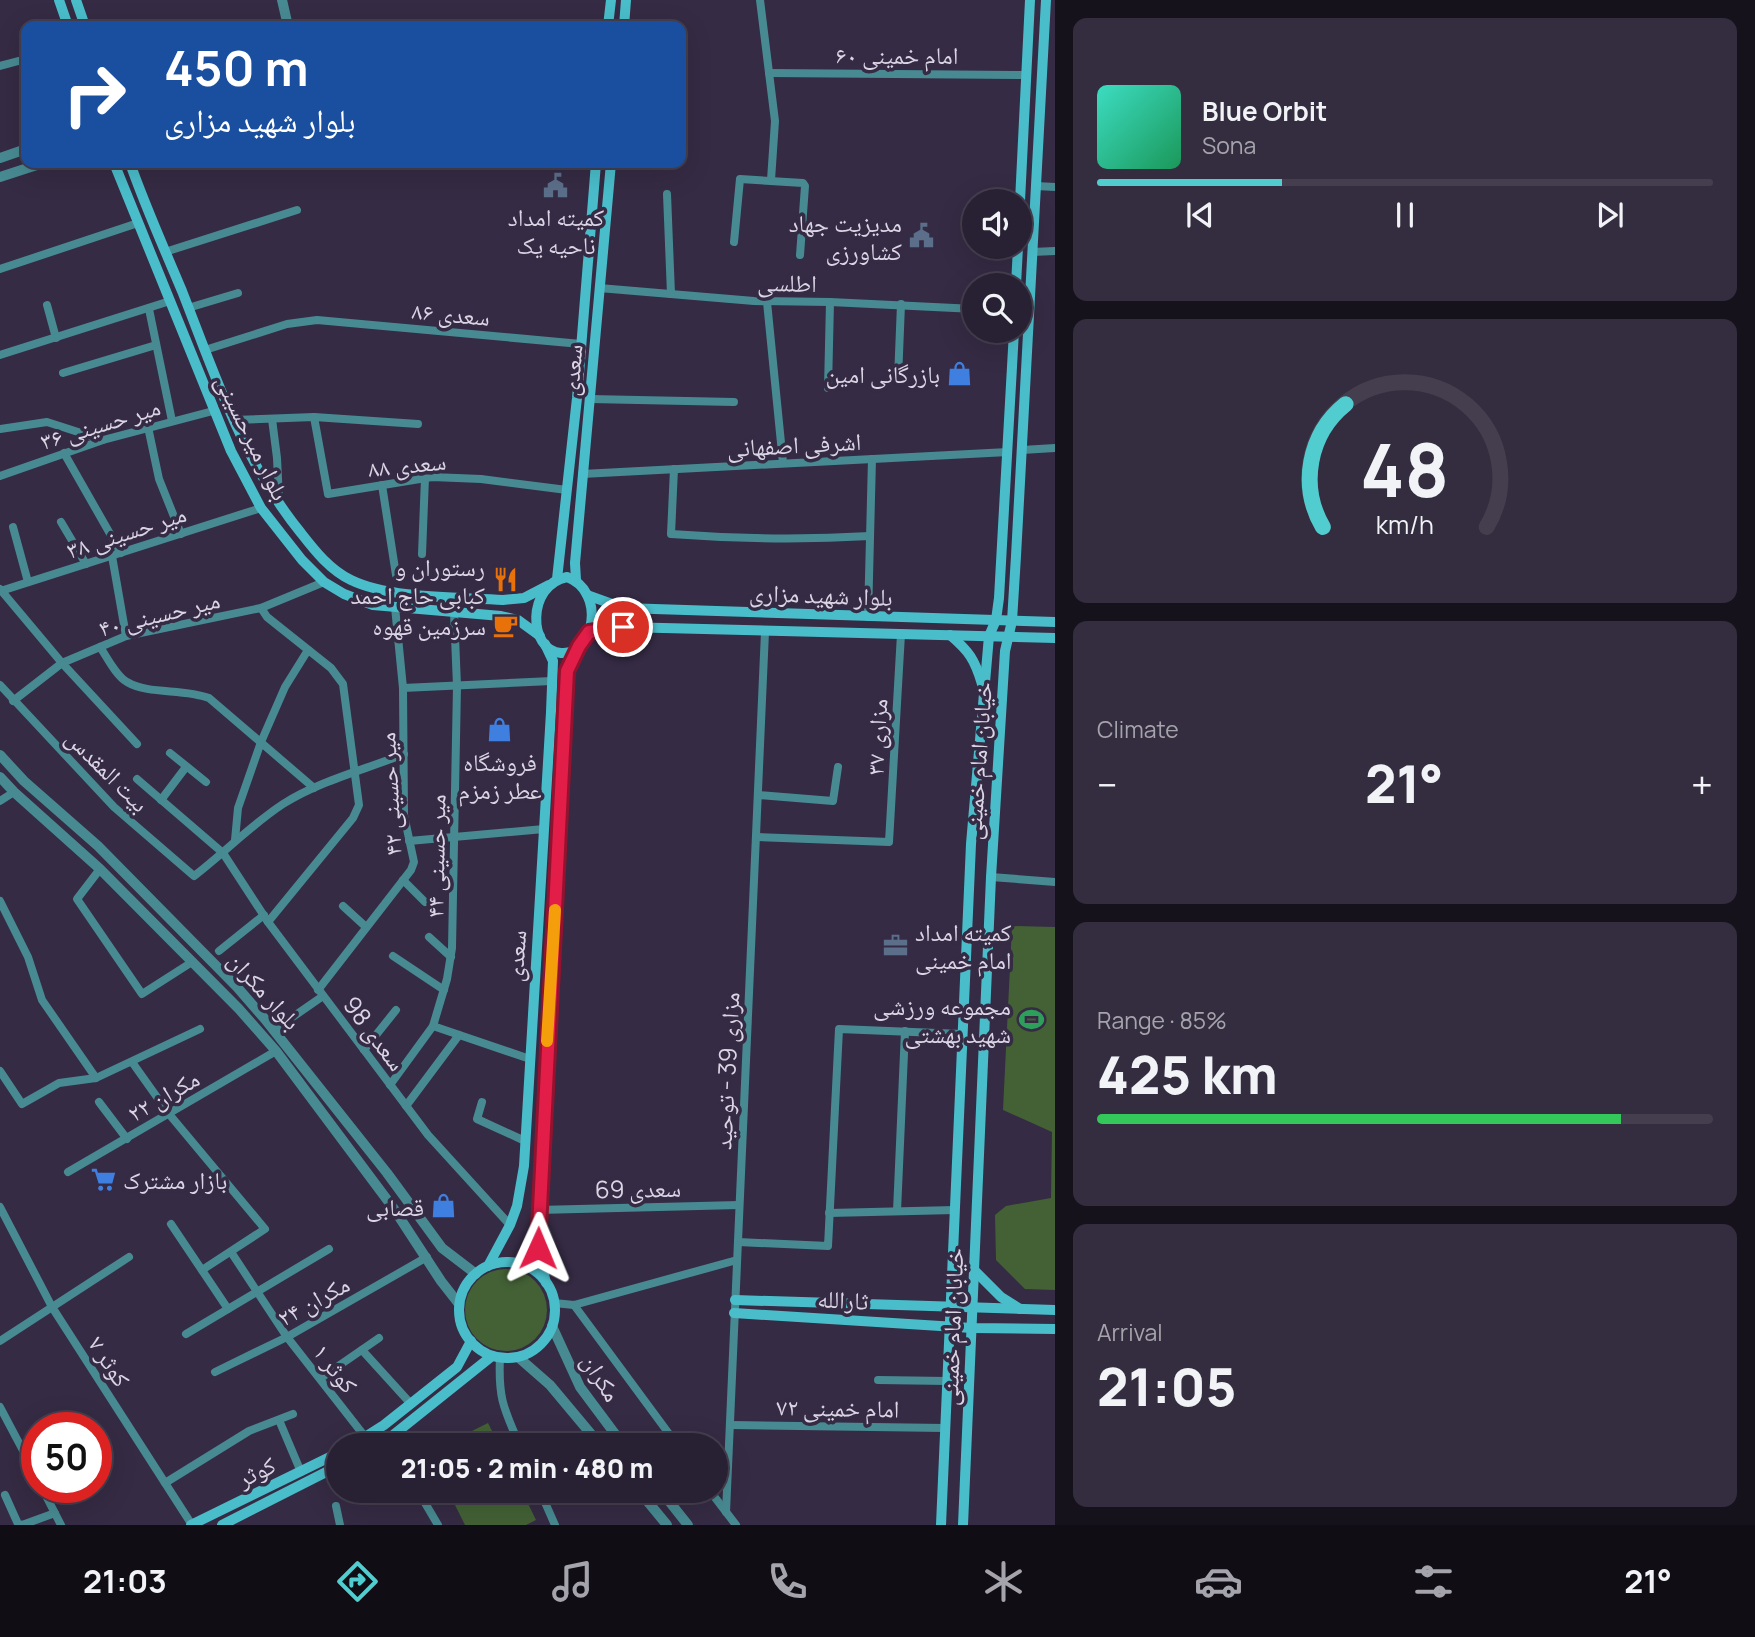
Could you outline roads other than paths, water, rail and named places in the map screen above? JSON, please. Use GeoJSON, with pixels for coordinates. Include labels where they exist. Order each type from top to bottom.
{"type":"FeatureCollection","features":[{"type":"Feature","properties":{"kind":"main road"},"geometry":{"type":"LineString","coordinates":[[59,0],[66,21]]}},
{"type":"Feature","properties":{"kind":"main road"},"geometry":{"type":"LineString","coordinates":[[76,0],[83,21]]}},
{"type":"Feature","properties":{"kind":"main road"},"geometry":{"type":"LineString","coordinates":[[609,21],[611,0]]}},
{"type":"Feature","properties":{"kind":"main road"},"geometry":{"type":"LineString","coordinates":[[624,21],[626,0]]}},
{"type":"Feature","properties":{"kind":"main road"},"geometry":{"type":"LineString","coordinates":[[1020,189],[1030,0]]}},
{"type":"Feature","properties":{"kind":"main road","name":"خیابان امام خمینی"},"geometry":{"type":"LineString","coordinates":[[1032,252],[1046,0]]}},
{"type":"Feature","properties":{"kind":"main road","name":"بلوار میرحسینی"},"geometry":{"type":"LineString","coordinates":[[116,168],[213,411],[245,480],[261,508],[302,560],[324,582],[344,594],[373,605],[500,616],[518,620],[543,640]]}},
{"type":"Feature","properties":{"kind":"main road","name":"بلوار میرحسینی"},"geometry":{"type":"LineString","coordinates":[[132,168],[233,420],[260,475],[313,549],[334,569],[351,580],[376,589],[503,600],[524,598],[553,582]]}},
{"type":"Feature","properties":{"kind":"main road","name":"سعدی"},"geometry":{"type":"LineString","coordinates":[[553,582],[567,490],[596,168]]}},
{"type":"Feature","properties":{"kind":"main road","name":"سعدی"},"geometry":{"type":"LineString","coordinates":[[576,580],[582,474],[611,168]]}},
{"type":"Feature","properties":{"kind":"main road","name":"خیابان امام خمینی"},"geometry":{"type":"LineString","coordinates":[[963,1525],[991,877],[1008,637],[1012,621],[1032,259]]}},
{"type":"Feature","properties":{"kind":"main road","name":"خیابان امام خمینی"},"geometry":{"type":"LineString","coordinates":[[941,1525],[971,844],[989,635],[996,620],[1013,343]]}},
{"type":"Feature","properties":{"kind":"main road"},"geometry":{"type":"LineString","coordinates":[[567,577],[576,580],[587,595],[592,617],[589,632],[571,652],[561,653],[552,650],[537,628],[539,598],[553,582],[567,577]]}},
{"type":"Feature","properties":{"kind":"main road","name":"بلوار شهید مزاری"},"geometry":{"type":"LineString","coordinates":[[587,595],[623,608],[1055,622]]}},
{"type":"Feature","properties":{"kind":"main road","name":"بلوار شهید مزاری"},"geometry":{"type":"LineString","coordinates":[[589,632],[623,627],[1055,638]]}},
{"type":"Feature","properties":{"kind":"main road"},"geometry":{"type":"LineString","coordinates":[[950,635],[968,650],[977,667],[984,691]]}},
{"type":"Feature","properties":{"kind":"main road","name":"سعدی"},"geometry":{"type":"LineString","coordinates":[[488,1266],[517,1206],[524,1166],[553,660],[543,640]]}},
{"type":"Feature","properties":{"kind":"main road","name":"سعدی"},"geometry":{"type":"LineString","coordinates":[[546,1283],[538,1248],[538,1210],[567,671],[579,646]]}},
{"type":"Feature","properties":{"kind":"main road"},"geometry":{"type":"LineString","coordinates":[[501,1262],[527,1266],[546,1283],[554,1303],[552,1326],[539,1345],[518,1357],[496,1357],[471,1341],[464,1330],[459,1304],[463,1292],[476,1274],[488,1266],[501,1262]]}},
{"type":"Feature","properties":{"kind":"main road"},"geometry":{"type":"LineString","coordinates":[[974,1270],[990,1288],[1020,1309]]}},
{"type":"Feature","properties":{"kind":"main road","name":"ثارالله"},"geometry":{"type":"LineString","coordinates":[[735,1300],[972,1309]]}},
{"type":"Feature","properties":{"kind":"main road"},"geometry":{"type":"LineString","coordinates":[[972,1309],[1055,1310]]}},
{"type":"Feature","properties":{"kind":"main road","name":"ثارالله"},"geometry":{"type":"LineString","coordinates":[[734,1313],[972,1328]]}},
{"type":"Feature","properties":{"kind":"main road"},"geometry":{"type":"LineString","coordinates":[[972,1328],[1055,1329]]}},
{"type":"Feature","properties":{"kind":"main road"},"geometry":{"type":"LineString","coordinates":[[373,1433],[457,1367],[471,1341]]}},
{"type":"Feature","properties":{"kind":"main road"},"geometry":{"type":"LineString","coordinates":[[399,1433],[496,1357]]}},
{"type":"Feature","properties":{"kind":"main road","name":"کوثر"},"geometry":{"type":"LineString","coordinates":[[192,1525],[326,1458]]}},
{"type":"Feature","properties":{"kind":"main road","name":"کوثر"},"geometry":{"type":"LineString","coordinates":[[222,1525],[326,1472]]}},
{"type":"Feature","properties":{"kind":"street"},"geometry":{"type":"LineString","coordinates":[[282,0],[287,21]]}},
{"type":"Feature","properties":{"kind":"street"},"geometry":{"type":"LineString","coordinates":[[760,0],[775,121],[771,180]]}},
{"type":"Feature","properties":{"kind":"street"},"geometry":{"type":"LineString","coordinates":[[0,66],[21,60]]}},
{"type":"Feature","properties":{"kind":"street","name":"امام خمینی ۶۰"},"geometry":{"type":"LineString","coordinates":[[769,73],[1025,75]]}},
{"type":"Feature","properties":{"kind":"street"},"geometry":{"type":"LineString","coordinates":[[0,158],[21,151]]}},
{"type":"Feature","properties":{"kind":"street"},"geometry":{"type":"LineString","coordinates":[[0,177],[28,168]]}},
{"type":"Feature","properties":{"kind":"street"},"geometry":{"type":"LineString","coordinates":[[734,242],[740,179],[803,183],[805,186],[800,255]]}},
{"type":"Feature","properties":{"kind":"street"},"geometry":{"type":"LineString","coordinates":[[1036,186],[1055,187]]}},
{"type":"Feature","properties":{"kind":"street"},"geometry":{"type":"LineString","coordinates":[[667,194],[671,294]]}},
{"type":"Feature","properties":{"kind":"street"},"geometry":{"type":"LineString","coordinates":[[165,252],[297,211]]}},
{"type":"Feature","properties":{"kind":"street"},"geometry":{"type":"LineString","coordinates":[[0,269],[138,223]]}},
{"type":"Feature","properties":{"kind":"street"},"geometry":{"type":"LineString","coordinates":[[1032,252],[1055,251]]}},
{"type":"Feature","properties":{"kind":"street","name":"اطلسی"},"geometry":{"type":"LineString","coordinates":[[599,288],[767,302],[901,304],[962,308]]}},
{"type":"Feature","properties":{"kind":"street"},"geometry":{"type":"LineString","coordinates":[[188,308],[238,293]]}},
{"type":"Feature","properties":{"kind":"street"},"geometry":{"type":"LineString","coordinates":[[0,355],[170,301]]}},
{"type":"Feature","properties":{"kind":"street"},"geometry":{"type":"LineString","coordinates":[[767,302],[783,463]]}},
{"type":"Feature","properties":{"kind":"street"},"geometry":{"type":"LineString","coordinates":[[828,388],[830,302]]}},
{"type":"Feature","properties":{"kind":"street"},"geometry":{"type":"LineString","coordinates":[[898,379],[901,304]]}},
{"type":"Feature","properties":{"kind":"street"},"geometry":{"type":"LineString","coordinates":[[47,305],[56,338]]}},
{"type":"Feature","properties":{"kind":"street"},"geometry":{"type":"LineString","coordinates":[[149,309],[172,421]]}},
{"type":"Feature","properties":{"kind":"street","name":"سعدی ۸۶"},"geometry":{"type":"LineString","coordinates":[[205,350],[287,324],[317,320],[581,344]]}},
{"type":"Feature","properties":{"kind":"street"},"geometry":{"type":"LineString","coordinates":[[63,373],[156,345]]}},
{"type":"Feature","properties":{"kind":"street"},"geometry":{"type":"LineString","coordinates":[[590,399],[734,402]]}},
{"type":"Feature","properties":{"kind":"street","name":"میر حسینی ۳۶"},"geometry":{"type":"LineString","coordinates":[[0,476],[103,440],[213,411]]}},
{"type":"Feature","properties":{"kind":"street"},"geometry":{"type":"LineString","coordinates":[[233,420],[314,417],[418,424]]}},
{"type":"Feature","properties":{"kind":"street","name":"سعدی ۸۸"},"geometry":{"type":"LineString","coordinates":[[314,417],[327,494],[425,478],[481,479],[567,490]]}},
{"type":"Feature","properties":{"kind":"street"},"geometry":{"type":"LineString","coordinates":[[272,419],[279,505]]}},
{"type":"Feature","properties":{"kind":"street"},"geometry":{"type":"LineString","coordinates":[[0,429],[47,422],[103,440]]}},
{"type":"Feature","properties":{"kind":"street"},"geometry":{"type":"LineString","coordinates":[[148,428],[159,479],[181,534]]}},
{"type":"Feature","properties":{"kind":"street"},"geometry":{"type":"LineString","coordinates":[[1021,450],[1055,448]]}},
{"type":"Feature","properties":{"kind":"street","name":"اشرفی اصفهانی"},"geometry":{"type":"LineString","coordinates":[[582,474],[1008,452]]}},
{"type":"Feature","properties":{"kind":"street"},"geometry":{"type":"LineString","coordinates":[[64,453],[116,554],[126,636]]}},
{"type":"Feature","properties":{"kind":"street"},"geometry":{"type":"LineString","coordinates":[[868,617],[873,459]]}},
{"type":"Feature","properties":{"kind":"street"},"geometry":{"type":"LineString","coordinates":[[674,469],[671,534],[735,539],[870,536]]}},
{"type":"Feature","properties":{"kind":"street"},"geometry":{"type":"LineString","coordinates":[[422,554],[425,478]]}},
{"type":"Feature","properties":{"kind":"street"},"geometry":{"type":"LineString","coordinates":[[382,485],[396,575]]}},
{"type":"Feature","properties":{"kind":"street","name":"میر حسینی ۳۸"},"geometry":{"type":"LineString","coordinates":[[1,590],[261,508]]}},
{"type":"Feature","properties":{"kind":"street"},"geometry":{"type":"LineString","coordinates":[[61,523],[86,564]]}},
{"type":"Feature","properties":{"kind":"street"},"geometry":{"type":"LineString","coordinates":[[13,527],[28,582]]}},
{"type":"Feature","properties":{"kind":"street","name":"میر حسینی ۴۰"},"geometry":{"type":"LineString","coordinates":[[13,701],[62,663],[126,636],[261,608],[324,582]]}},
{"type":"Feature","properties":{"kind":"street"},"geometry":{"type":"LineString","coordinates":[[1,590],[62,663],[137,744]]}},
{"type":"Feature","properties":{"kind":"street","name":"میر حسینی ۴۲"},"geometry":{"type":"LineString","coordinates":[[274,1030],[320,993],[414,862],[404,815],[403,688],[395,607]]}},
{"type":"Feature","properties":{"kind":"street"},"geometry":{"type":"LineString","coordinates":[[219,951],[266,919],[357,812],[359,805],[343,684],[331,668],[267,617],[261,608]]}},
{"type":"Feature","properties":{"kind":"street","name":"میر حسینی ۴۴"},"geometry":{"type":"LineString","coordinates":[[390,1085],[433,1026],[451,957],[454,922],[457,686],[454,612]]}},
{"type":"Feature","properties":{"kind":"street","name":"مزاری 39 - توحید"},"geometry":{"type":"LineString","coordinates":[[726,1512],[765,632]]}},
{"type":"Feature","properties":{"kind":"street","name":"مزاری ۳۷"},"geometry":{"type":"LineString","coordinates":[[756,837],[889,842],[901,634]]}},
{"type":"Feature","properties":{"kind":"street"},"geometry":{"type":"LineString","coordinates":[[100,647],[124,681],[141,687],[197,693],[209,698],[314,788]]}},
{"type":"Feature","properties":{"kind":"street"},"geometry":{"type":"LineString","coordinates":[[235,840],[238,808],[261,743],[285,687],[308,650]]}},
{"type":"Feature","properties":{"kind":"street"},"geometry":{"type":"LineString","coordinates":[[403,688],[552,681]]}},
{"type":"Feature","properties":{"kind":"street","name":"بیت المقدس"},"geometry":{"type":"LineString","coordinates":[[0,685],[114,807],[194,876],[223,853]]}},
{"type":"Feature","properties":{"kind":"street"},"geometry":{"type":"LineString","coordinates":[[170,753],[206,782]]}},
{"type":"Feature","properties":{"kind":"street"},"geometry":{"type":"LineString","coordinates":[[223,853],[235,840],[282,804],[314,788],[404,754]]}},
{"type":"Feature","properties":{"kind":"street","name":"بلوار مکران"},"geometry":{"type":"LineString","coordinates":[[0,755],[24,781],[107,856],[237,987],[387,1173],[442,1248],[476,1274]]}},
{"type":"Feature","properties":{"kind":"street"},"geometry":{"type":"LineString","coordinates":[[161,800],[186,766]]}},
{"type":"Feature","properties":{"kind":"street"},"geometry":{"type":"LineString","coordinates":[[758,796],[833,801],[838,767]]}},
{"type":"Feature","properties":{"kind":"street","name":"بلوار مکران"},"geometry":{"type":"LineString","coordinates":[[0,777],[13,792],[100,869],[276,1051],[394,1209],[459,1304]]}},
{"type":"Feature","properties":{"kind":"street","name":"سعدی 98"},"geometry":{"type":"LineString","coordinates":[[137,779],[223,853],[266,919],[428,1135],[510,1225]]}},
{"type":"Feature","properties":{"kind":"street"},"geometry":{"type":"LineString","coordinates":[[0,801],[13,792]]}},
{"type":"Feature","properties":{"kind":"street"},"geometry":{"type":"LineString","coordinates":[[409,841],[544,830]]}},
{"type":"Feature","properties":{"kind":"street"},"geometry":{"type":"LineString","coordinates":[[100,869],[77,899],[142,994],[192,962]]}},
{"type":"Feature","properties":{"kind":"street"},"geometry":{"type":"LineString","coordinates":[[991,877],[1055,882]]}},
{"type":"Feature","properties":{"kind":"street"},"geometry":{"type":"LineString","coordinates":[[403,880],[425,902]]}},
{"type":"Feature","properties":{"kind":"street"},"geometry":{"type":"LineString","coordinates":[[0,901],[28,957],[42,1000],[96,1078]]}},
{"type":"Feature","properties":{"kind":"street"},"geometry":{"type":"LineString","coordinates":[[343,906],[366,927]]}},
{"type":"Feature","properties":{"kind":"street"},"geometry":{"type":"LineString","coordinates":[[429,937],[451,957]]}},
{"type":"Feature","properties":{"kind":"street"},"geometry":{"type":"LineString","coordinates":[[393,956],[444,990]]}},
{"type":"Feature","properties":{"kind":"street"},"geometry":{"type":"LineString","coordinates":[[364,1050],[396,1010]]}},
{"type":"Feature","properties":{"kind":"street"},"geometry":{"type":"LineString","coordinates":[[433,1026],[530,1059]]}},
{"type":"Feature","properties":{"kind":"street"},"geometry":{"type":"LineString","coordinates":[[738,1242],[828,1246],[839,1028],[962,1034]]}},
{"type":"Feature","properties":{"kind":"street"},"geometry":{"type":"LineString","coordinates":[[0,1072],[23,1104],[59,1083],[96,1078],[200,1029]]}},
{"type":"Feature","properties":{"kind":"street"},"geometry":{"type":"LineString","coordinates":[[897,1211],[905,1031]]}},
{"type":"Feature","properties":{"kind":"street"},"geometry":{"type":"LineString","coordinates":[[406,1106],[460,1035]]}},
{"type":"Feature","properties":{"kind":"street","name":"مکران ۲۲"},"geometry":{"type":"LineString","coordinates":[[68,1172],[276,1051]]}},
{"type":"Feature","properties":{"kind":"street"},"geometry":{"type":"LineString","coordinates":[[132,1062],[169,1114],[265,1229],[202,1270]]}},
{"type":"Feature","properties":{"kind":"street"},"geometry":{"type":"LineString","coordinates":[[99,1102],[127,1139]]}},
{"type":"Feature","properties":{"kind":"street"},"geometry":{"type":"LineString","coordinates":[[482,1102],[477,1119],[525,1141]]}},
{"type":"Feature","properties":{"kind":"street","name":"سعدی 69"},"geometry":{"type":"LineString","coordinates":[[538,1210],[739,1205]]}},
{"type":"Feature","properties":{"kind":"street"},"geometry":{"type":"LineString","coordinates":[[829,1213],[955,1210]]}},
{"type":"Feature","properties":{"kind":"street","name":"کوثر ۷"},"geometry":{"type":"LineString","coordinates":[[1,1211],[52,1307],[192,1525]]}},
{"type":"Feature","properties":{"kind":"street"},"geometry":{"type":"LineString","coordinates":[[171,1224],[228,1309]]}},
{"type":"Feature","properties":{"kind":"street"},"geometry":{"type":"LineString","coordinates":[[186,1334],[329,1249]]}},
{"type":"Feature","properties":{"kind":"street","name":"کوثر ۱"},"geometry":{"type":"LineString","coordinates":[[231,1252],[287,1337],[362,1433]]}},
{"type":"Feature","properties":{"kind":"street"},"geometry":{"type":"LineString","coordinates":[[0,1340],[130,1257]]}},
{"type":"Feature","properties":{"kind":"street","name":"مکران ۲۴"},"geometry":{"type":"LineString","coordinates":[[215,1372],[287,1337],[427,1257]]}},
{"type":"Feature","properties":{"kind":"street"},"geometry":{"type":"LineString","coordinates":[[554,1303],[574,1305],[737,1260]]}},
{"type":"Feature","properties":{"kind":"street"},"geometry":{"type":"LineString","coordinates":[[574,1305],[668,1433]]}},
{"type":"Feature","properties":{"kind":"street","name":"مکران"},"geometry":{"type":"LineString","coordinates":[[552,1326],[580,1387],[614,1433]]}},
{"type":"Feature","properties":{"kind":"street"},"geometry":{"type":"LineString","coordinates":[[321,1378],[379,1338]]}},
{"type":"Feature","properties":{"kind":"street","name":"کوثر ۱"},"geometry":{"type":"LineString","coordinates":[[362,1350],[411,1404]]}},
{"type":"Feature","properties":{"kind":"street"},"geometry":{"type":"LineString","coordinates":[[496,1357],[501,1402],[514,1433]]}},
{"type":"Feature","properties":{"kind":"street","name":"مکران"},"geometry":{"type":"LineString","coordinates":[[518,1357],[550,1385],[590,1433]]}},
{"type":"Feature","properties":{"kind":"street"},"geometry":{"type":"LineString","coordinates":[[878,1380],[947,1381]]}},
{"type":"Feature","properties":{"kind":"street"},"geometry":{"type":"LineString","coordinates":[[0,1407],[21,1447]]}},
{"type":"Feature","properties":{"kind":"street"},"geometry":{"type":"LineString","coordinates":[[165,1483],[249,1431],[293,1414]]}},
{"type":"Feature","properties":{"kind":"street"},"geometry":{"type":"LineString","coordinates":[[279,1420],[301,1472]]}},
{"type":"Feature","properties":{"kind":"street","name":"امام خمینی ۷۲"},"geometry":{"type":"LineString","coordinates":[[730,1425],[945,1428]]}},
{"type":"Feature","properties":{"kind":"street"},"geometry":{"type":"LineString","coordinates":[[5,1495],[18,1524],[55,1513]]}},
{"type":"Feature","properties":{"kind":"street"},"geometry":{"type":"LineString","coordinates":[[50,1503],[61,1525]]}},
{"type":"Feature","properties":{"kind":"street"},"geometry":{"type":"LineString","coordinates":[[425,1503],[438,1525]]}},
{"type":"Feature","properties":{"kind":"street"},"geometry":{"type":"LineString","coordinates":[[545,1503],[555,1525]]}},
{"type":"Feature","properties":{"kind":"street"},"geometry":{"type":"LineString","coordinates":[[649,1503],[667,1525]]}},
{"type":"Feature","properties":{"kind":"street"},"geometry":{"type":"LineString","coordinates":[[671,1503],[688,1525]]}},
{"type":"Feature","properties":{"kind":"street"},"geometry":{"type":"LineString","coordinates":[[719,1503],[736,1525]]}},
{"type":"Feature","properties":{"kind":"street"},"geometry":{"type":"LineString","coordinates":[[336,1506],[340,1525]]}},
{"type":"Feature","properties":{"kind":"place","name":"کمیته امداد ناحیه یک"},"geometry":{"type":"Point","coordinates":[556,185]}},
{"type":"Feature","properties":{"kind":"place","name":"مدیزیت جهاد کشاورزی"},"geometry":{"type":"Point","coordinates":[922,236]}},
{"type":"Feature","properties":{"kind":"place","name":"بازرگانی امین"},"geometry":{"type":"Point","coordinates":[960,373]}},
{"type":"Feature","properties":{"kind":"place","name":"رستوران و کبابی حاج احمد"},"geometry":{"type":"Point","coordinates":[505,580]}},
{"type":"Feature","properties":{"kind":"place","name":"سرزمین قهوه"},"geometry":{"type":"Point","coordinates":[506,625]}},
{"type":"Feature","properties":{"kind":"place","name":"فروشگاه عطر زمزم"},"geometry":{"type":"Point","coordinates":[500,730]}},
{"type":"Feature","properties":{"kind":"place","name":"کمیته امداد امام خمینی"},"geometry":{"type":"Point","coordinates":[895,945]}},
{"type":"Feature","properties":{"kind":"place","name":"مجموعه ورزشی شهید بهشتی"},"geometry":{"type":"Point","coordinates":[1031,1019]}},
{"type":"Feature","properties":{"kind":"place","name":"بازار مشترک"},"geometry":{"type":"Point","coordinates":[103,1179]}},
{"type":"Feature","properties":{"kind":"place","name":"قصابی"},"geometry":{"type":"Point","coordinates":[444,1206]}}]}
